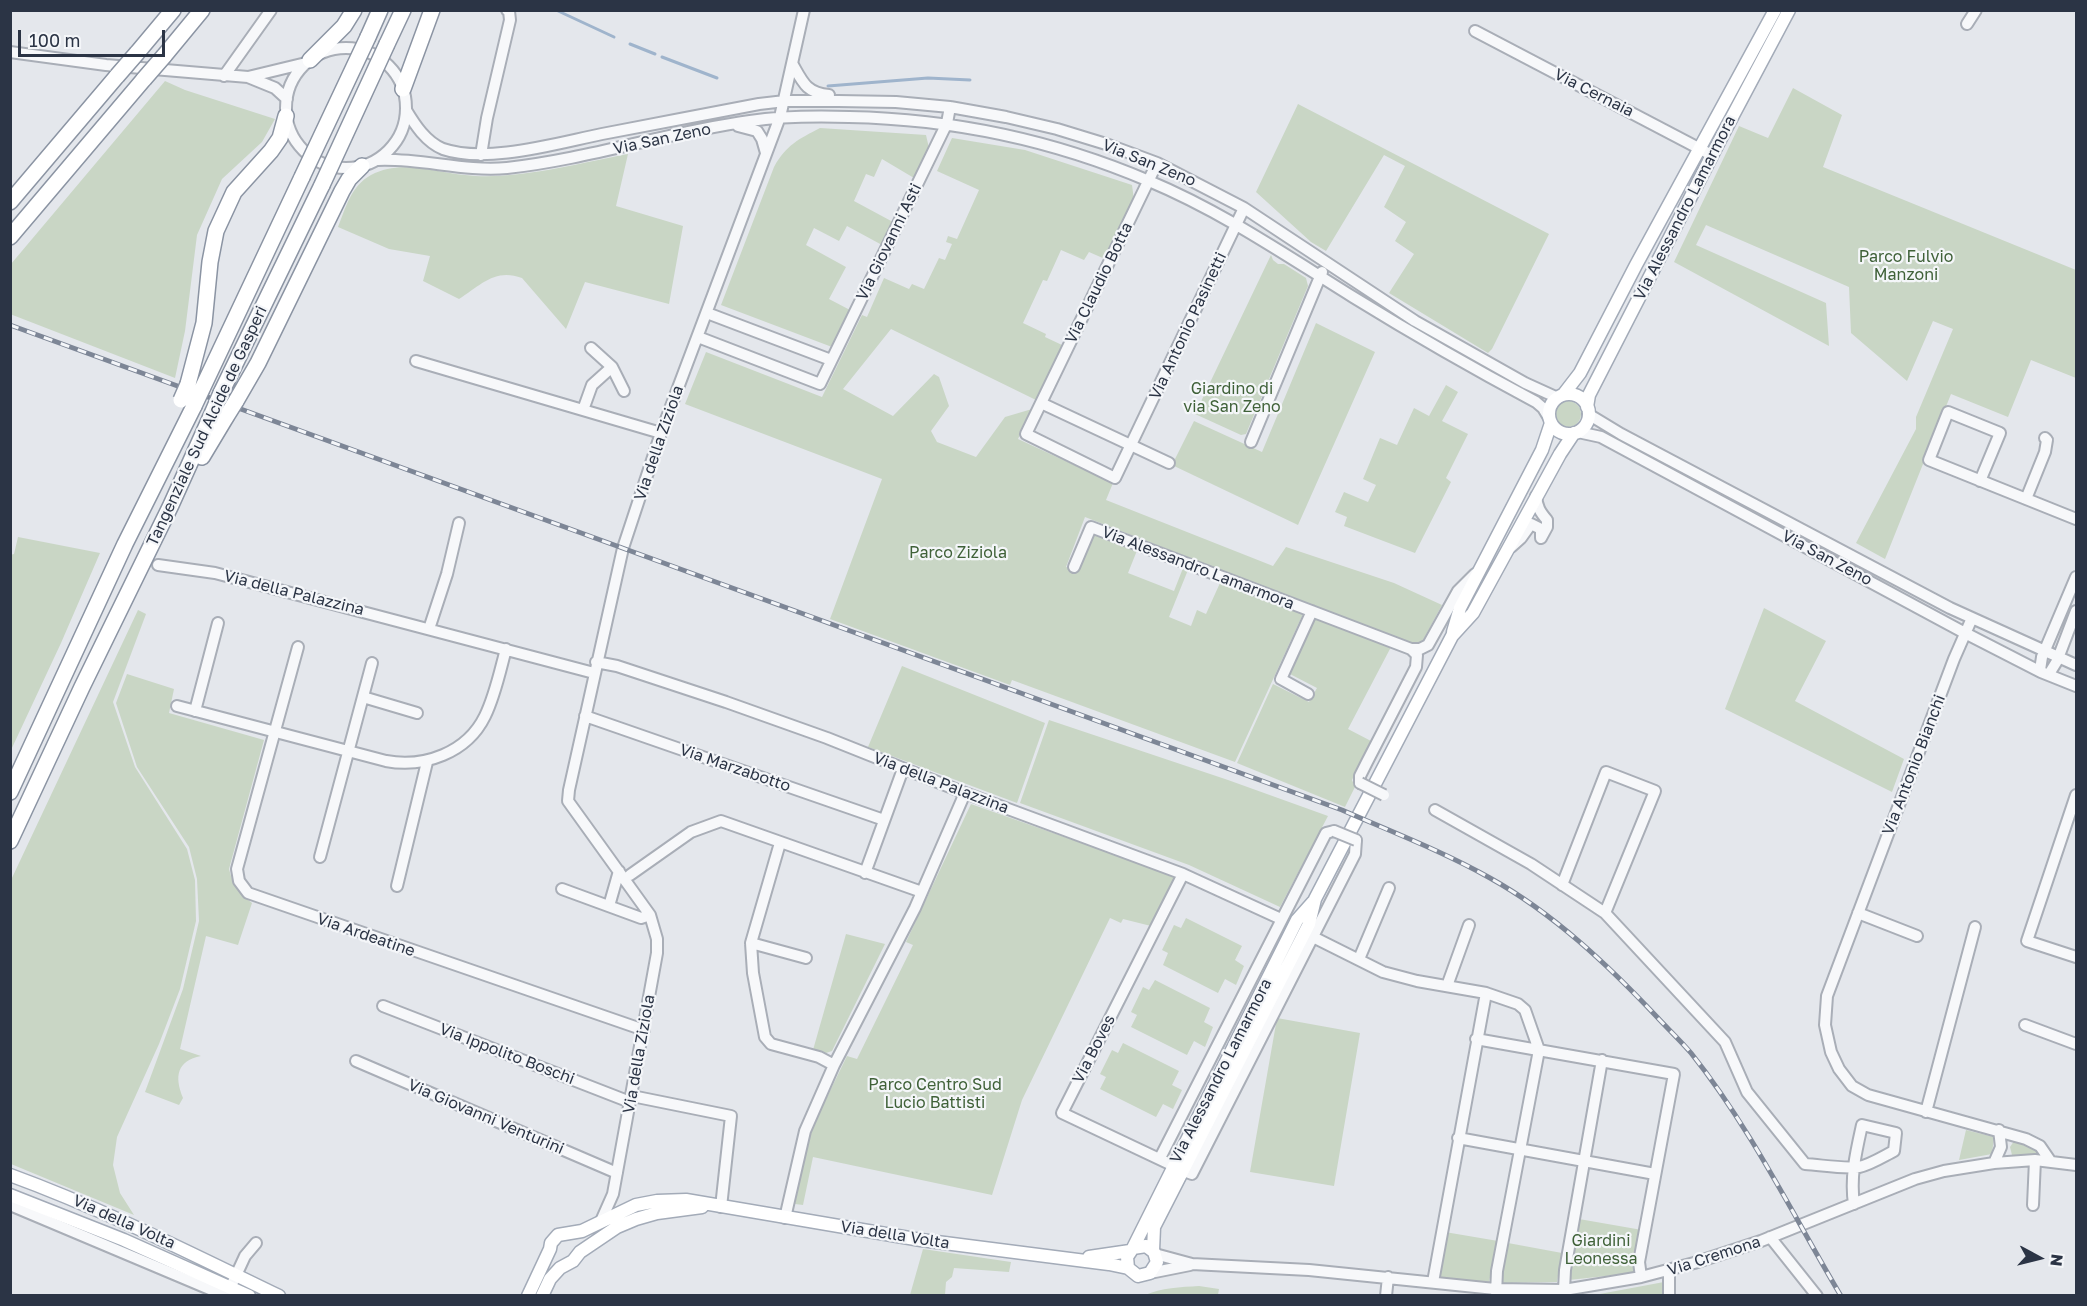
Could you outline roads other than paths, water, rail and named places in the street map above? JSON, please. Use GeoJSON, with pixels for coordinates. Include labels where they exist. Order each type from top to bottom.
{"type":"FeatureCollection","features":[{"type":"Feature","properties":{"kind":"highway"},"geometry":{"type":"LineString","coordinates":[[10,202],[172,10]]}},
{"type":"Feature","properties":{"kind":"highway"},"geometry":{"type":"LineString","coordinates":[[10,237],[202,10]]}},
{"type":"Feature","properties":{"kind":"highway"},"geometry":{"type":"LineString","coordinates":[[308,62],[338,33],[354,10]]}},
{"type":"Feature","properties":{"kind":"highway","name":"Tangenziale Sud Alcide de Gasperi"},"geometry":{"type":"LineString","coordinates":[[10,792],[71,665],[122,550],[172,451],[195,386],[302,177],[380,10]]}},
{"type":"Feature","properties":{"kind":"highway","name":"Tangenziale Sud Alcide de Gasperi"},"geometry":{"type":"LineString","coordinates":[[10,841],[82,687],[149,561],[171,505],[219,415],[221,393],[322,185],[403,10]]}},
{"type":"Feature","properties":{"kind":"highway"},"geometry":{"type":"LineString","coordinates":[[403,89],[432,10]]}},
{"type":"Feature","properties":{"kind":"highway"},"geometry":{"type":"LineString","coordinates":[[195,386],[216,231],[234,192],[280,138],[286,116]]}},
{"type":"Feature","properties":{"kind":"highway"},"geometry":{"type":"LineString","coordinates":[[219,415],[236,401],[258,363],[342,191],[349,179],[362,166]]}},
{"type":"Feature","properties":{"kind":"main road","name":"Via Alessandro Lamarmora"},"geometry":{"type":"LineString","coordinates":[[1560,397],[1580,373],[1775,10]]}},
{"type":"Feature","properties":{"kind":"main road","name":"Via Alessandro Lamarmora"},"geometry":{"type":"LineString","coordinates":[[1588,411],[1589,395],[1789,10]]}},
{"type":"Feature","properties":{"kind":"main road"},"geometry":{"type":"LineString","coordinates":[[1569,394],[1580,398],[1588,411],[1586,424],[1576,432],[1561,432],[1550,420],[1552,404],[1560,397],[1569,394]]}},
{"type":"Feature","properties":{"kind":"main road","name":"Via Alessandro Lamarmora"},"geometry":{"type":"LineString","coordinates":[[1154,1252],[1154,1227],[1179,1168],[1297,920],[1315,899],[1452,636],[1460,608],[1542,450],[1550,420]]}},
{"type":"Feature","properties":{"kind":"main road","name":"Via Alessandro Lamarmora"},"geometry":{"type":"LineString","coordinates":[[1452,636],[1473,613],[1536,496],[1560,454],[1576,432]]}},
{"type":"Feature","properties":{"kind":"main road","name":"Via Alessandro Lamarmora"},"geometry":{"type":"LineString","coordinates":[[1129,1257],[1179,1168]]}},
{"type":"Feature","properties":{"kind":"main road","name":"Via della Volta"},"geometry":{"type":"LineString","coordinates":[[10,1175],[89,1206],[279,1296]]}},
{"type":"Feature","properties":{"kind":"main road","name":"Via della Volta"},"geometry":{"type":"LineString","coordinates":[[10,1195],[124,1240],[227,1293],[249,1296]]}},
{"type":"Feature","properties":{"kind":"main road","name":"Via della Volta"},"geometry":{"type":"LineString","coordinates":[[528,1296],[554,1238],[563,1233],[582,1231],[636,1205],[668,1200],[686,1200],[921,1240],[1077,1258],[1129,1257],[1146,1246],[1154,1252]]}},
{"type":"Feature","properties":{"kind":"main road","name":"Via della Volta"},"geometry":{"type":"LineString","coordinates":[[542,1296],[550,1279],[567,1263],[625,1223],[646,1216],[718,1206]]}},
{"type":"Feature","properties":{"kind":"main road"},"geometry":{"type":"LineString","coordinates":[[568,1233],[577,1238],[580,1252]]}},
{"type":"Feature","properties":{"kind":"main road"},"geometry":{"type":"LineString","coordinates":[[550,1250],[558,1261],[567,1263]]}},
{"type":"Feature","properties":{"kind":"main road"},"geometry":{"type":"LineString","coordinates":[[1150,1273],[1156,1262],[1154,1252]]}},
{"type":"Feature","properties":{"kind":"main road","name":"Via della Volta"},"geometry":{"type":"LineString","coordinates":[[1129,1257],[1138,1275],[1150,1273]]}},
{"type":"Feature","properties":{"kind":"street"},"geometry":{"type":"LineString","coordinates":[[224,76],[272,10]]}},
{"type":"Feature","properties":{"kind":"street"},"geometry":{"type":"LineString","coordinates":[[481,155],[487,118],[510,20],[507,10]]}},
{"type":"Feature","properties":{"kind":"street","name":"Via della Ziziola"},"geometry":{"type":"LineString","coordinates":[[613,1194],[657,953],[656,932],[650,915],[624,873],[568,801],[569,790],[623,548],[662,433],[780,117],[804,10]]}},
{"type":"Feature","properties":{"kind":"street"},"geometry":{"type":"LineString","coordinates":[[1967,24],[1976,10]]}},
{"type":"Feature","properties":{"kind":"street","name":"Via Cernaia"},"geometry":{"type":"LineString","coordinates":[[1475,31],[1712,156]]}},
{"type":"Feature","properties":{"kind":"street","name":"Via San Zeno"},"geometry":{"type":"LineString","coordinates":[[10,52],[51,59],[248,77],[308,62],[335,49],[352,48],[363,51],[384,62],[397,77],[403,89],[406,110],[402,130],[393,145],[378,160]]}},
{"type":"Feature","properties":{"kind":"street","name":"Via San Zeno"},"geometry":{"type":"LineString","coordinates":[[308,62],[291,84],[286,99],[286,116],[290,129],[303,151],[322,164],[338,168],[362,166],[378,160],[402,159],[471,168],[504,168],[554,161],[729,125],[780,117],[895,118],[946,123],[1052,146],[1100,161],[1195,201],[1409,332],[1536,402],[1543,408],[1550,420]]}},
{"type":"Feature","properties":{"kind":"street"},"geometry":{"type":"LineString","coordinates":[[793,65],[802,83],[816,93],[858,96],[873,102]]}},
{"type":"Feature","properties":{"kind":"street","name":"Via San Zeno"},"geometry":{"type":"LineString","coordinates":[[248,77],[275,88],[286,99]]}},
{"type":"Feature","properties":{"kind":"street","name":"Via San Zeno"},"geometry":{"type":"LineString","coordinates":[[406,110],[418,129],[432,142],[450,150],[481,155],[785,101],[896,102],[950,107],[1057,129],[1156,164],[1245,207],[1415,321],[1525,383],[1560,397]]}},
{"type":"Feature","properties":{"kind":"street"},"geometry":{"type":"LineString","coordinates":[[946,123],[950,107]]}},
{"type":"Feature","properties":{"kind":"street","name":"Via Giovanni Asti"},"geometry":{"type":"LineString","coordinates":[[698,337],[820,384],[946,123]]}},
{"type":"Feature","properties":{"kind":"street"},"geometry":{"type":"LineString","coordinates":[[729,125],[747,127],[757,131],[766,153]]}},
{"type":"Feature","properties":{"kind":"street","name":"Via Claudio Botta"},"geometry":{"type":"LineString","coordinates":[[1115,478],[1026,434],[1156,164]]}},
{"type":"Feature","properties":{"kind":"street","name":"Via Antonio Pasinetti"},"geometry":{"type":"LineString","coordinates":[[1115,478],[1245,207]]}},
{"type":"Feature","properties":{"kind":"street"},"geometry":{"type":"LineString","coordinates":[[1251,442],[1316,291],[1320,276],[1328,264]]}},
{"type":"Feature","properties":{"kind":"street"},"geometry":{"type":"LineString","coordinates":[[706,313],[831,360]]}},
{"type":"Feature","properties":{"kind":"street"},"geometry":{"type":"LineString","coordinates":[[591,348],[612,367],[624,391]]}},
{"type":"Feature","properties":{"kind":"street"},"geometry":{"type":"LineString","coordinates":[[416,361],[662,433]]}},
{"type":"Feature","properties":{"kind":"street"},"geometry":{"type":"LineString","coordinates":[[583,410],[592,385],[612,367]]}},
{"type":"Feature","properties":{"kind":"street"},"geometry":{"type":"LineString","coordinates":[[1041,403],[1169,463]]}},
{"type":"Feature","properties":{"kind":"street","name":"Via San Zeno"},"geometry":{"type":"LineString","coordinates":[[1588,411],[1602,424],[1642,446],[1950,608],[2076,665]]}},
{"type":"Feature","properties":{"kind":"street"},"geometry":{"type":"LineString","coordinates":[[1980,481],[2000,433],[1948,412],[1929,460],[1980,481],[2076,519]]}},
{"type":"Feature","properties":{"kind":"street","name":"Via San Zeno"},"geometry":{"type":"LineString","coordinates":[[1576,432],[1601,437],[1965,633],[2076,686]]}},
{"type":"Feature","properties":{"kind":"street"},"geometry":{"type":"LineString","coordinates":[[2026,499],[2045,452],[2047,440],[2045,438]]}},
{"type":"Feature","properties":{"kind":"street","name":"Via Alessandro Lamarmora"},"geometry":{"type":"LineString","coordinates":[[1509,548],[1521,538],[1531,524],[1541,529],[1541,538],[1547,527],[1547,520],[1536,504],[1536,496]]}},
{"type":"Feature","properties":{"kind":"street"},"geometry":{"type":"LineString","coordinates":[[429,629],[447,574],[459,523]]}},
{"type":"Feature","properties":{"kind":"street","name":"Via Alessandro Lamarmora"},"geometry":{"type":"LineString","coordinates":[[1074,567],[1090,527],[1411,649],[1420,649],[1428,645],[1458,591],[1478,572]]}},
{"type":"Feature","properties":{"kind":"street","name":"Via della Palazzina"},"geometry":{"type":"LineString","coordinates":[[149,561],[215,573],[506,649],[595,667],[617,666],[827,738],[965,793],[1183,874],[1281,920]]}},
{"type":"Feature","properties":{"kind":"street"},"geometry":{"type":"LineString","coordinates":[[2076,577],[2040,665],[2044,672],[2058,657],[2076,611]]}},
{"type":"Feature","properties":{"kind":"street","name":"Via Alessandro Lamarmora"},"geometry":{"type":"LineString","coordinates":[[1308,694],[1281,679],[1312,611]]}},
{"type":"Feature","properties":{"kind":"street","name":"Via Antonio Bianchi"},"geometry":{"type":"LineString","coordinates":[[1972,618],[1827,996],[1824,1025],[1831,1052],[1839,1069],[1852,1086],[1868,1095],[2026,1139],[2040,1146],[2051,1162]]}},
{"type":"Feature","properties":{"kind":"street"},"geometry":{"type":"LineString","coordinates":[[195,711],[218,623]]}},
{"type":"Feature","properties":{"kind":"street","name":"Via Ardeatine"},"geometry":{"type":"LineString","coordinates":[[298,647],[237,869],[239,881],[248,893],[644,1030]]}},
{"type":"Feature","properties":{"kind":"street"},"geometry":{"type":"LineString","coordinates":[[177,706],[400,764],[427,762],[447,754],[476,731],[490,705],[506,649]]}},
{"type":"Feature","properties":{"kind":"street"},"geometry":{"type":"LineString","coordinates":[[1384,795],[1360,783],[1360,776],[1416,668],[1417,656],[1411,649]]}},
{"type":"Feature","properties":{"kind":"street"},"geometry":{"type":"LineString","coordinates":[[320,857],[372,663]]}},
{"type":"Feature","properties":{"kind":"street"},"geometry":{"type":"LineString","coordinates":[[2062,680],[2076,676]]}},
{"type":"Feature","properties":{"kind":"street"},"geometry":{"type":"LineString","coordinates":[[363,698],[417,713]]}},
{"type":"Feature","properties":{"kind":"street","name":"Via Marzabotto"},"geometry":{"type":"LineString","coordinates":[[585,716],[884,820]]}},
{"type":"Feature","properties":{"kind":"street"},"geometry":{"type":"LineString","coordinates":[[397,886],[427,762]]}},
{"type":"Feature","properties":{"kind":"street"},"geometry":{"type":"LineString","coordinates":[[865,873],[903,769]]}},
{"type":"Feature","properties":{"kind":"street"},"geometry":{"type":"LineString","coordinates":[[1562,885],[1606,772],[1655,792],[1605,913]]}},
{"type":"Feature","properties":{"kind":"street"},"geometry":{"type":"LineString","coordinates":[[785,1218],[805,1131],[834,1065],[922,892],[965,793]]}},
{"type":"Feature","properties":{"kind":"street"},"geometry":{"type":"LineString","coordinates":[[2076,795],[2026,941],[2076,957]]}},
{"type":"Feature","properties":{"kind":"street"},"geometry":{"type":"LineString","coordinates":[[1436,810],[1531,864],[1605,913],[1725,1042],[1747,1092],[1805,1164],[1853,1167],[1860,1167],[1894,1151],[1896,1133],[1862,1125],[1853,1167],[1851,1187],[1854,1204]]}},
{"type":"Feature","properties":{"kind":"street"},"geometry":{"type":"LineString","coordinates":[[609,906],[624,873],[653,859],[691,832],[721,821],[922,892]]}},
{"type":"Feature","properties":{"kind":"street","name":"Via Alessandro Lamarmora"},"geometry":{"type":"LineString","coordinates":[[1160,1158],[1326,833],[1334,831],[1356,840],[1355,854],[1311,936],[1192,1174],[1179,1168]]}},
{"type":"Feature","properties":{"kind":"street"},"geometry":{"type":"LineString","coordinates":[[780,843],[751,943],[753,973],[765,1037],[771,1044],[819,1057],[834,1065]]}},
{"type":"Feature","properties":{"kind":"street","name":"Via Boves"},"geometry":{"type":"LineString","coordinates":[[1179,1168],[1062,1113],[1183,874]]}},
{"type":"Feature","properties":{"kind":"street"},"geometry":{"type":"LineString","coordinates":[[1359,959],[1389,888]]}},
{"type":"Feature","properties":{"kind":"street"},"geometry":{"type":"LineString","coordinates":[[562,889],[640,918],[650,915]]}},
{"type":"Feature","properties":{"kind":"street"},"geometry":{"type":"LineString","coordinates":[[1858,913],[1917,936]]}},
{"type":"Feature","properties":{"kind":"street"},"geometry":{"type":"LineString","coordinates":[[1447,986],[1469,925]]}},
{"type":"Feature","properties":{"kind":"street"},"geometry":{"type":"LineString","coordinates":[[1926,1112],[1975,927]]}},
{"type":"Feature","properties":{"kind":"street"},"geometry":{"type":"LineString","coordinates":[[1311,936],[1383,972],[1417,981],[1486,993],[1518,1004],[1525,1010],[1539,1050],[1496,1292]]}},
{"type":"Feature","properties":{"kind":"street"},"geometry":{"type":"LineString","coordinates":[[751,943],[806,958]]}},
{"type":"Feature","properties":{"kind":"street"},"geometry":{"type":"LineString","coordinates":[[1433,1282],[1486,993]]}},
{"type":"Feature","properties":{"kind":"street","name":"Via Ippolito Boschi"},"geometry":{"type":"LineString","coordinates":[[383,1006],[631,1099],[731,1116],[718,1206]]}},
{"type":"Feature","properties":{"kind":"street"},"geometry":{"type":"LineString","coordinates":[[2025,1025],[2076,1044]]}},
{"type":"Feature","properties":{"kind":"street"},"geometry":{"type":"LineString","coordinates":[[1476,1039],[1674,1074],[1639,1262],[1641,1277]]}},
{"type":"Feature","properties":{"kind":"street"},"geometry":{"type":"LineString","coordinates":[[1564,1290],[1565,1270],[1602,1060]]}},
{"type":"Feature","properties":{"kind":"street","name":"Via Giovanni Venturini"},"geometry":{"type":"LineString","coordinates":[[356,1061],[617,1173]]}},
{"type":"Feature","properties":{"kind":"street"},"geometry":{"type":"LineString","coordinates":[[1994,1163],[2001,1147],[1999,1130]]}},
{"type":"Feature","properties":{"kind":"street"},"geometry":{"type":"LineString","coordinates":[[1458,1138],[1655,1174]]}},
{"type":"Feature","properties":{"kind":"street"},"geometry":{"type":"LineString","coordinates":[[2033,1205],[2035,1160]]}},
{"type":"Feature","properties":{"kind":"street","name":"Via Cremona"},"geometry":{"type":"LineString","coordinates":[[1309,1270],[1433,1282],[1496,1292],[1564,1290],[1669,1270],[1770,1238],[1915,1179],[1944,1171],[1994,1163],[2035,1160],[2076,1165]]}},
{"type":"Feature","properties":{"kind":"street"},"geometry":{"type":"LineString","coordinates":[[598,1240],[601,1231],[616,1222],[617,1213],[613,1194]]}},
{"type":"Feature","properties":{"kind":"street"},"geometry":{"type":"LineString","coordinates":[[601,1221],[613,1194]]}},
{"type":"Feature","properties":{"kind":"street","name":"Via della Volta"},"geometry":{"type":"LineString","coordinates":[[10,1205],[227,1293]]}},
{"type":"Feature","properties":{"kind":"street"},"geometry":{"type":"LineString","coordinates":[[1770,1238],[1817,1296]]}},
{"type":"Feature","properties":{"kind":"street"},"geometry":{"type":"LineString","coordinates":[[227,1293],[245,1256],[256,1243]]}},
{"type":"Feature","properties":{"kind":"street","name":"Via della Volta"},"geometry":{"type":"LineString","coordinates":[[1154,1252],[1192,1264],[1309,1270]]}},
{"type":"Feature","properties":{"kind":"street","name":"Via della Volta"},"geometry":{"type":"LineString","coordinates":[[1150,1273],[1192,1264]]}},
{"type":"Feature","properties":{"kind":"street"},"geometry":{"type":"LineString","coordinates":[[1669,1270],[1669,1296]]}},
{"type":"Feature","properties":{"kind":"street"},"geometry":{"type":"LineString","coordinates":[[1386,1296],[1388,1277]]}},
{"type":"Feature","properties":{"kind":"waterway"},"geometry":{"type":"LineString","coordinates":[[556,10],[614,37]]}},
{"type":"Feature","properties":{"kind":"waterway"},"geometry":{"type":"LineString","coordinates":[[630,44],[655,54]]}},
{"type":"Feature","properties":{"kind":"waterway"},"geometry":{"type":"LineString","coordinates":[[662,57],[717,78]]}},
{"type":"Feature","properties":{"kind":"waterway"},"geometry":{"type":"LineString","coordinates":[[828,86],[928,78],[970,80]]}},
{"type":"Feature","properties":{"kind":"railway"},"geometry":{"type":"LineString","coordinates":[[10,325],[1342,810],[1472,868],[1536,907],[1579,941],[1619,978],[1691,1053],[1752,1141],[1841,1296]]}},
{"type":"Feature","properties":{"kind":"park label","name":"Parco Fulvio Manzoni"},"geometry":{"type":"Point","coordinates":[1906,266]}},
{"type":"Feature","properties":{"kind":"park label","name":"Giardino di via San Zeno"},"geometry":{"type":"Point","coordinates":[1232,398]}},
{"type":"Feature","properties":{"kind":"park label","name":"Parco Ziziola"},"geometry":{"type":"Point","coordinates":[958,553]}},
{"type":"Feature","properties":{"kind":"park label","name":"Parco Centro Sud Lucio Battisti"},"geometry":{"type":"Point","coordinates":[935,1094]}},
{"type":"Feature","properties":{"kind":"park label","name":"Giardini Leonessa"},"geometry":{"type":"Point","coordinates":[1601,1250]}}]}
